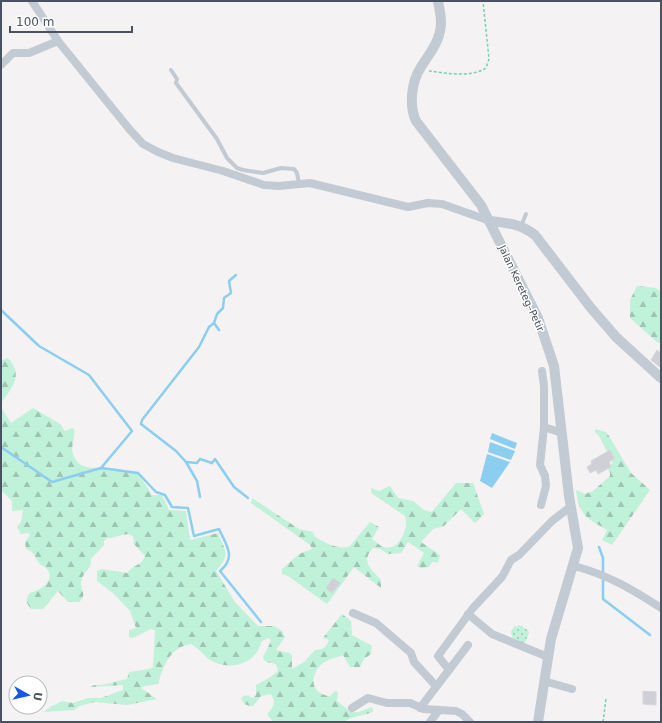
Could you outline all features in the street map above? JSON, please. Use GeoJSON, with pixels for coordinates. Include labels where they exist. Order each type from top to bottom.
{"type":"FeatureCollection","features":[{"type":"Feature","properties":{"kind":"street"},"geometry":{"type":"LineString","coordinates":[[32,1],[58,41],[143,144],[172,158],[223,171],[264,185],[279,186],[299,183],[316,184],[408,207],[428,203],[442,204],[490,221],[521,226],[535,235],[590,308],[616,337],[661,378]]}},
{"type":"Feature","properties":{"kind":"street","name":"Jalan Kereteg–Petir"},"geometry":{"type":"LineString","coordinates":[[438,1],[441,20],[439,37],[419,69],[413,92],[412,107],[416,121],[475,196],[490,221],[538,318],[557,379],[570,507],[578,545],[574,566],[554,629],[538,722]]}},
{"type":"Feature","properties":{"kind":"street"},"geometry":{"type":"LineString","coordinates":[[1,65],[13,53],[30,53],[58,41]]}},
{"type":"Feature","properties":{"kind":"street"},"geometry":{"type":"LineString","coordinates":[[541,505],[546,486],[545,476],[540,465],[544,427],[544,386],[542,371]]}},
{"type":"Feature","properties":{"kind":"street"},"geometry":{"type":"LineString","coordinates":[[544,427],[562,433]]}},
{"type":"Feature","properties":{"kind":"street"},"geometry":{"type":"LineString","coordinates":[[449,670],[438,656],[468,614],[502,577],[511,560],[519,555],[563,511],[570,507]]}},
{"type":"Feature","properties":{"kind":"street"},"geometry":{"type":"LineString","coordinates":[[574,566],[597,572],[626,585],[661,608]]}},
{"type":"Feature","properties":{"kind":"street"},"geometry":{"type":"LineString","coordinates":[[353,613],[376,623],[411,653],[414,662],[436,686]]}},
{"type":"Feature","properties":{"kind":"street"},"geometry":{"type":"LineString","coordinates":[[468,614],[492,634],[548,657]]}},
{"type":"Feature","properties":{"kind":"street"},"geometry":{"type":"LineString","coordinates":[[420,708],[468,645]]}},
{"type":"Feature","properties":{"kind":"street"},"geometry":{"type":"LineString","coordinates":[[544,681],[572,689]]}},
{"type":"Feature","properties":{"kind":"street"},"geometry":{"type":"LineString","coordinates":[[352,708],[368,698],[387,703],[410,703],[420,708],[456,711],[462,714],[470,722]]}},
{"type":"Feature","properties":{"kind":"street"},"geometry":{"type":"LineString","coordinates":[[430,722],[439,710]]}},
{"type":"Feature","properties":{"kind":"lane"},"geometry":{"type":"LineString","coordinates":[[171,70],[177,79],[176,83],[217,139],[227,158],[237,168],[263,173],[280,168],[294,169],[297,173],[299,183]]}},
{"type":"Feature","properties":{"kind":"lane"},"geometry":{"type":"LineString","coordinates":[[521,226],[526,214]]}},
{"type":"Feature","properties":{"kind":"path"},"geometry":{"type":"LineString","coordinates":[[419,69],[458,74],[482,71],[486,68],[489,59],[483,1]]}},
{"type":"Feature","properties":{"kind":"path"},"geometry":{"type":"LineString","coordinates":[[603,722],[606,699]]}},
{"type":"Feature","properties":{"kind":"green space"},"geometry":{"type":"Polygon","coordinates":[[[637,286],[656,288],[661,292],[661,342],[658,343],[630,318],[630,300],[637,286]]]}},
{"type":"Feature","properties":{"kind":"green space"},"geometry":{"type":"Polygon","coordinates":[[[8,358],[13,364],[16,376],[12,387],[1,403],[1,361],[8,358]]]}},
{"type":"Feature","properties":{"kind":"green space"},"geometry":{"type":"Polygon","coordinates":[[[1,407],[11,423],[33,408],[60,424],[65,431],[72,428],[74,429],[72,451],[79,464],[94,468],[113,468],[138,473],[152,495],[162,495],[169,510],[186,511],[190,540],[218,533],[226,553],[224,560],[216,571],[235,602],[258,626],[274,626],[282,631],[285,637],[276,650],[290,653],[292,656],[292,669],[304,662],[315,650],[322,649],[325,646],[329,640],[323,638],[342,614],[351,621],[352,635],[372,646],[371,654],[364,659],[360,667],[350,667],[343,655],[322,664],[315,673],[315,688],[323,695],[330,696],[335,691],[338,692],[337,701],[351,712],[359,712],[372,707],[373,712],[353,717],[344,722],[274,722],[268,716],[268,713],[274,704],[271,694],[261,696],[253,706],[248,706],[245,704],[241,698],[246,695],[253,698],[256,695],[256,685],[278,671],[276,664],[266,662],[263,658],[271,640],[268,638],[262,641],[258,651],[253,657],[247,661],[235,665],[222,665],[216,663],[210,660],[191,644],[177,649],[168,658],[158,684],[141,688],[157,699],[127,705],[95,702],[79,706],[74,710],[48,712],[48,708],[62,701],[73,703],[88,698],[101,698],[123,690],[123,685],[91,687],[94,685],[102,685],[127,679],[129,672],[153,667],[155,630],[151,629],[133,638],[129,637],[129,630],[136,628],[130,611],[114,594],[97,581],[97,571],[102,569],[127,573],[129,570],[142,562],[145,556],[134,544],[133,536],[127,534],[107,538],[104,541],[104,545],[91,559],[90,566],[83,576],[81,585],[83,597],[79,602],[68,602],[58,591],[43,609],[31,609],[27,603],[27,597],[30,593],[46,585],[50,578],[49,573],[46,568],[39,563],[33,553],[26,549],[25,542],[30,535],[28,533],[21,534],[17,527],[21,522],[23,510],[12,511],[12,501],[1,490],[1,407]]]}},
{"type":"Feature","properties":{"kind":"green space"},"geometry":{"type":"Polygon","coordinates":[[[595,429],[606,432],[631,473],[650,490],[612,545],[602,540],[607,530],[585,515],[579,506],[577,499],[576,490],[585,494],[593,491],[610,476],[607,467],[613,463],[599,436],[595,432],[595,429]]]}},
{"type":"Feature","properties":{"kind":"green space"},"geometry":{"type":"Polygon","coordinates":[[[456,483],[473,483],[484,514],[475,523],[461,509],[444,526],[433,529],[421,542],[440,555],[438,563],[432,562],[429,567],[421,568],[417,566],[424,553],[408,542],[401,553],[388,554],[380,549],[373,548],[367,557],[367,561],[368,565],[381,580],[381,588],[354,567],[327,604],[288,576],[282,574],[282,569],[299,554],[312,549],[310,545],[251,503],[252,498],[299,529],[313,532],[314,536],[322,541],[340,547],[349,547],[370,522],[379,527],[372,539],[383,547],[389,548],[398,543],[402,538],[406,527],[405,516],[371,493],[371,488],[379,491],[390,486],[398,498],[413,501],[424,510],[432,512],[456,483]]]}},
{"type":"Feature","properties":{"kind":"green space"},"geometry":{"type":"Polygon","coordinates":[[[519,625],[528,630],[529,633],[524,645],[512,637],[511,631],[515,626],[517,627],[519,625]]]}},
{"type":"Feature","properties":{"kind":"water"},"geometry":{"type":"Polygon","coordinates":[[[492,433],[517,443],[515,449],[490,439],[492,433]]]}},
{"type":"Feature","properties":{"kind":"water"},"geometry":{"type":"Polygon","coordinates":[[[490,442],[515,451],[511,460],[488,452],[490,442]]]}},
{"type":"Feature","properties":{"kind":"water"},"geometry":{"type":"Polygon","coordinates":[[[487,454],[510,462],[492,488],[480,481],[487,454]]]}},
{"type":"Feature","properties":{"kind":"building"},"geometry":{"type":"Polygon","coordinates":[[[657,350],[661,353],[661,368],[651,360],[657,350]]]}},
{"type":"Feature","properties":{"kind":"building"},"geometry":{"type":"Polygon","coordinates":[[[610,450],[614,459],[609,462],[611,467],[598,474],[596,470],[590,473],[587,467],[592,464],[591,461],[610,450]]]}},
{"type":"Feature","properties":{"kind":"building"},"geometry":{"type":"Polygon","coordinates":[[[333,578],[340,583],[332,593],[326,588],[333,578]]]}},
{"type":"Feature","properties":{"kind":"building"},"geometry":{"type":"Polygon","coordinates":[[[643,691],[656,692],[656,705],[643,704],[643,691]]]}},
{"type":"Feature","properties":{"kind":"waterway"},"geometry":{"type":"LineString","coordinates":[[219,330],[214,323],[217,314],[223,308],[224,298],[231,293],[229,281],[236,275]]}},
{"type":"Feature","properties":{"kind":"waterway"},"geometry":{"type":"LineString","coordinates":[[1,310],[39,346],[89,375],[132,431],[101,468]]}},
{"type":"Feature","properties":{"kind":"waterway"},"geometry":{"type":"LineString","coordinates":[[200,497],[197,481],[186,462],[176,451],[141,424],[142,420],[199,347],[209,327],[214,323]]}},
{"type":"Feature","properties":{"kind":"waterway"},"geometry":{"type":"LineString","coordinates":[[1,447],[52,482],[101,468],[138,473],[156,492],[165,495],[172,507],[188,508],[194,536],[219,529],[227,546],[229,556],[228,561],[220,571],[261,622]]}},
{"type":"Feature","properties":{"kind":"waterway"},"geometry":{"type":"LineString","coordinates":[[186,462],[197,463],[200,459],[212,463],[215,459],[234,487],[248,498]]}},
{"type":"Feature","properties":{"kind":"waterway"},"geometry":{"type":"LineString","coordinates":[[599,547],[603,558],[603,599],[650,635]]}}]}
